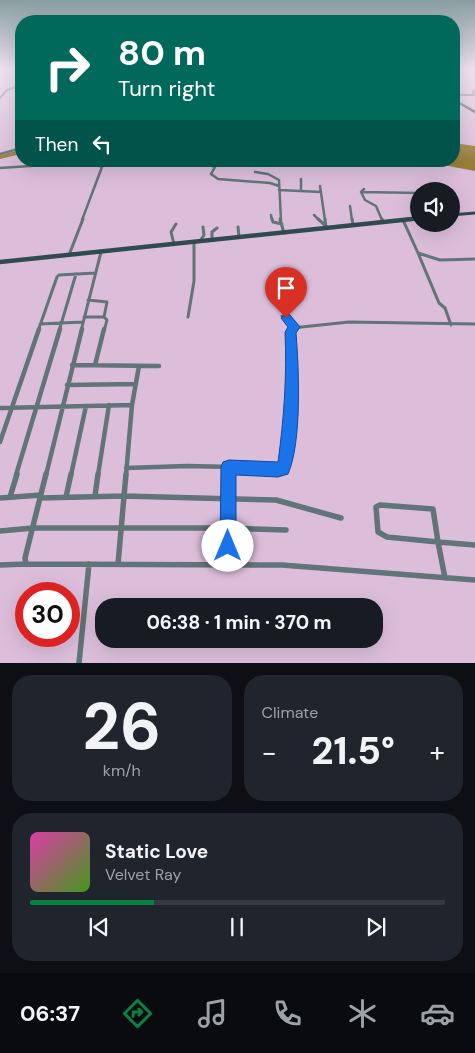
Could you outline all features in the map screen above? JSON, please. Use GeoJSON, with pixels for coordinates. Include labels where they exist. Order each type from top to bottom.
{"type":"FeatureCollection","features":[{"type":"Feature","properties":{"kind":"main road"},"geometry":{"type":"LineString","coordinates":[[460,103],[475,112]]}},
{"type":"Feature","properties":{"kind":"main road"},"geometry":{"type":"LineString","coordinates":[[460,214],[475,213]]}},
{"type":"Feature","properties":{"kind":"main road"},"geometry":{"type":"LineString","coordinates":[[0,262],[410,219]]}},
{"type":"Feature","properties":{"kind":"street"},"geometry":{"type":"LineString","coordinates":[[0,154],[15,150]]}},
{"type":"Feature","properties":{"kind":"street"},"geometry":{"type":"LineString","coordinates":[[0,168],[15,167]]}},
{"type":"Feature","properties":{"kind":"street"},"geometry":{"type":"LineString","coordinates":[[69,255],[102,167]]}},
{"type":"Feature","properties":{"kind":"street"},"geometry":{"type":"LineString","coordinates":[[214,167],[211,174],[218,179],[270,183],[279,188],[321,192]]}},
{"type":"Feature","properties":{"kind":"street"},"geometry":{"type":"LineString","coordinates":[[254,172],[268,174],[278,179],[284,233]]}},
{"type":"Feature","properties":{"kind":"street"},"geometry":{"type":"LineString","coordinates":[[301,179],[301,191]]}},
{"type":"Feature","properties":{"kind":"street"},"geometry":{"type":"LineString","coordinates":[[320,186],[326,227]]}},
{"type":"Feature","properties":{"kind":"street"},"geometry":{"type":"LineString","coordinates":[[383,222],[376,206],[365,200],[362,191],[410,193]]}},
{"type":"Feature","properties":{"kind":"street"},"geometry":{"type":"LineString","coordinates":[[350,206],[353,224]]}},
{"type":"Feature","properties":{"kind":"street"},"geometry":{"type":"LineString","coordinates":[[314,214],[326,227]]}},
{"type":"Feature","properties":{"kind":"street"},"geometry":{"type":"LineString","coordinates":[[271,215],[272,222],[282,224]]}},
{"type":"Feature","properties":{"kind":"street"},"geometry":{"type":"LineString","coordinates":[[404,220],[439,303],[445,308],[451,325]]}},
{"type":"Feature","properties":{"kind":"street"},"geometry":{"type":"LineString","coordinates":[[174,244],[170,232],[176,224]]}},
{"type":"Feature","properties":{"kind":"street"},"geometry":{"type":"LineString","coordinates":[[200,241],[204,235],[203,227]]}},
{"type":"Feature","properties":{"kind":"street"},"geometry":{"type":"LineString","coordinates":[[238,227],[239,237]]}},
{"type":"Feature","properties":{"kind":"street"},"geometry":{"type":"LineString","coordinates":[[212,240],[212,232],[217,228]]}},
{"type":"Feature","properties":{"kind":"street"},"geometry":{"type":"LineString","coordinates":[[188,317],[193,287],[194,242]]}},
{"type":"Feature","properties":{"kind":"street"},"geometry":{"type":"LineString","coordinates":[[26,564],[25,558],[101,252]]}},
{"type":"Feature","properties":{"kind":"street"},"geometry":{"type":"LineString","coordinates":[[418,253],[440,260],[475,259]]}},
{"type":"Feature","properties":{"kind":"street"},"geometry":{"type":"LineString","coordinates":[[0,442],[57,277],[59,275],[95,273]]}},
{"type":"Feature","properties":{"kind":"street"},"geometry":{"type":"LineString","coordinates":[[10,497],[76,274]]}},
{"type":"Feature","properties":{"kind":"street"},"geometry":{"type":"LineString","coordinates":[[88,300],[107,302],[104,317],[106,320],[95,365]]}},
{"type":"Feature","properties":{"kind":"street"},"geometry":{"type":"LineString","coordinates":[[282,316],[295,327]]}},
{"type":"Feature","properties":{"kind":"street"},"geometry":{"type":"LineString","coordinates":[[40,324],[104,317]]}},
{"type":"Feature","properties":{"kind":"street"},"geometry":{"type":"LineString","coordinates":[[126,468],[229,467],[278,470],[284,466],[291,414],[292,365],[290,332],[295,327],[350,322],[475,324]]}},
{"type":"Feature","properties":{"kind":"street"},"geometry":{"type":"LineString","coordinates":[[72,365],[158,366]]}},
{"type":"Feature","properties":{"kind":"street"},"geometry":{"type":"LineString","coordinates":[[118,564],[132,405],[139,366]]}},
{"type":"Feature","properties":{"kind":"street"},"geometry":{"type":"LineString","coordinates":[[67,385],[136,384]]}},
{"type":"Feature","properties":{"kind":"street"},"geometry":{"type":"LineString","coordinates":[[95,496],[109,405]]}},
{"type":"Feature","properties":{"kind":"street"},"geometry":{"type":"LineString","coordinates":[[0,408],[132,405]]}},
{"type":"Feature","properties":{"kind":"street"},"geometry":{"type":"LineString","coordinates":[[66,497],[86,406]]}},
{"type":"Feature","properties":{"kind":"street"},"geometry":{"type":"LineString","coordinates":[[228,564],[229,467]]}},
{"type":"Feature","properties":{"kind":"street"},"geometry":{"type":"LineString","coordinates":[[0,498],[123,496],[284,501],[341,518]]}},
{"type":"Feature","properties":{"kind":"street"},"geometry":{"type":"LineString","coordinates":[[446,578],[439,542],[433,509],[380,505],[376,507],[378,532],[383,536],[439,542],[475,545]]}},
{"type":"Feature","properties":{"kind":"street"},"geometry":{"type":"LineString","coordinates":[[0,530],[33,528],[228,528],[286,530]]}},
{"type":"Feature","properties":{"kind":"street"},"geometry":{"type":"LineString","coordinates":[[79,663],[89,564]]}},
{"type":"Feature","properties":{"kind":"street"},"geometry":{"type":"LineString","coordinates":[[0,565],[282,565],[475,580]]}},
{"type":"Feature","properties":{"kind":"shaded area"},"geometry":{"type":"Polygon","coordinates":[[[460,144],[475,146],[475,171],[454,167],[460,167],[460,144]]]}},
{"type":"Feature","properties":{"kind":"waterway"},"geometry":{"type":"LineString","coordinates":[[0,157],[15,153]]}},
{"type":"Feature","properties":{"kind":"route"},"geometry":{"type":"LineString","coordinates":[[228,546],[229,467],[278,470],[283,468],[285,463],[291,414],[292,365],[290,332],[295,327],[286,318]]}}]}
